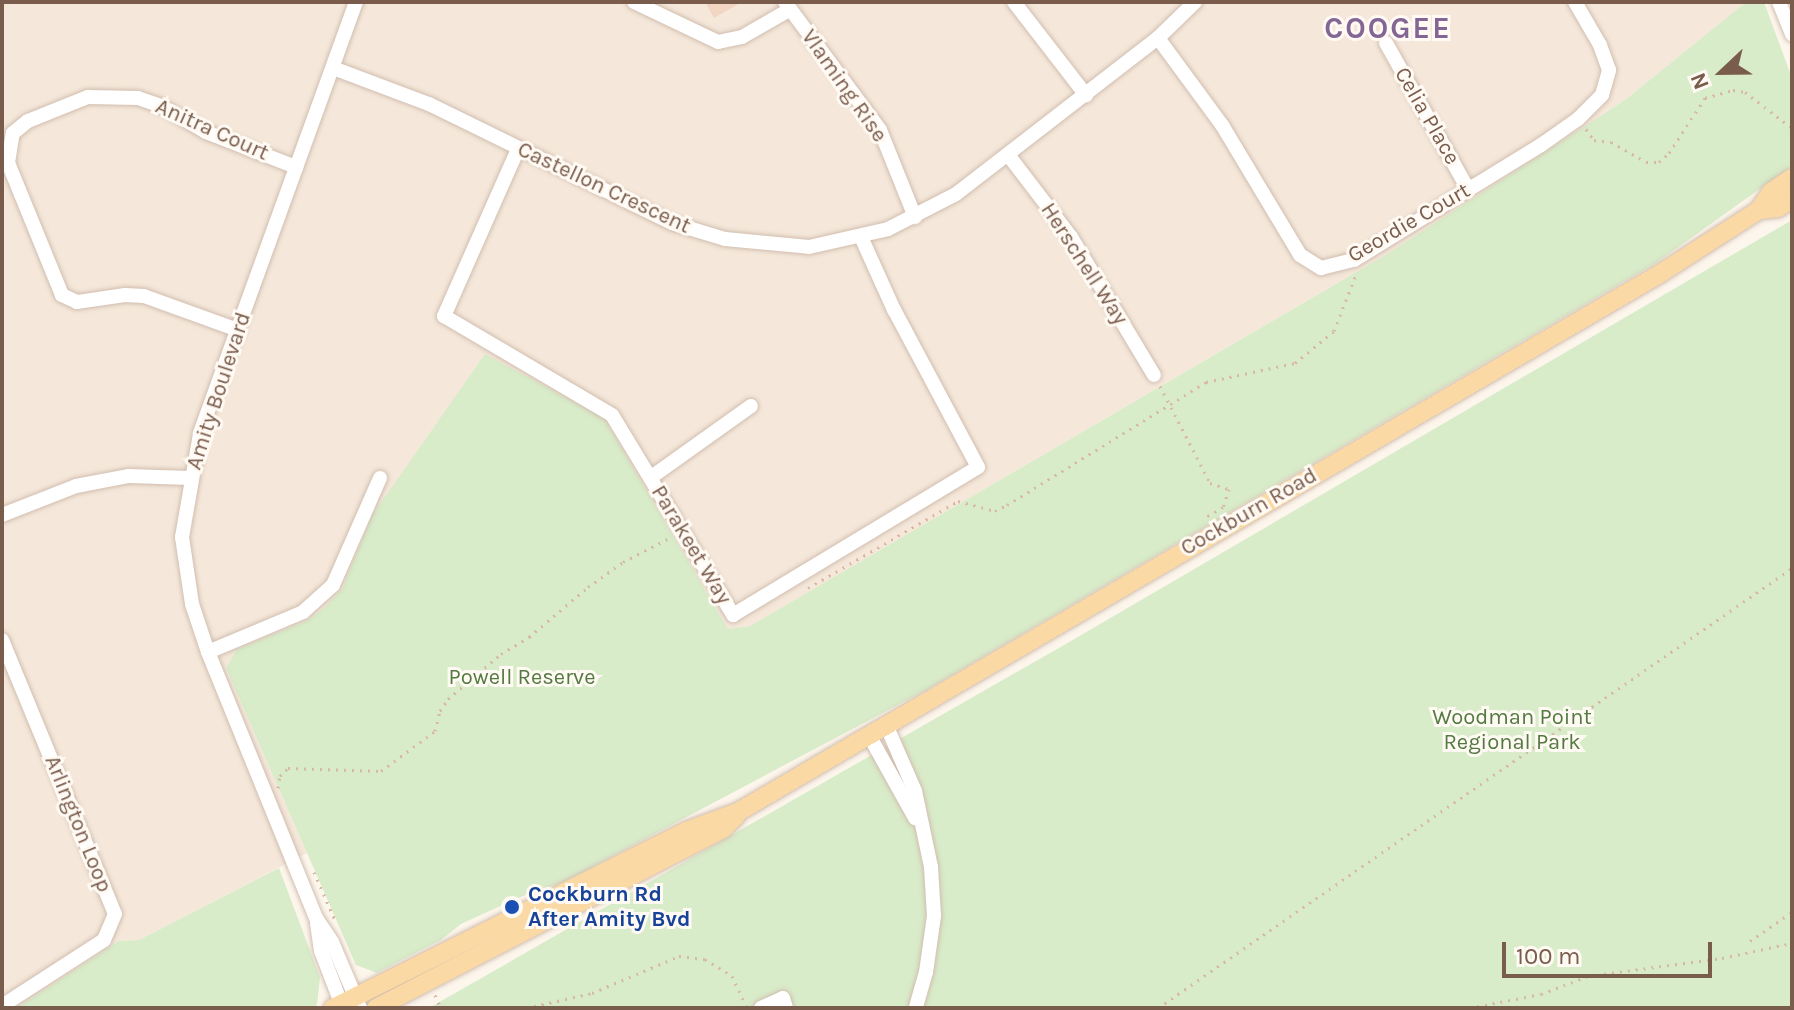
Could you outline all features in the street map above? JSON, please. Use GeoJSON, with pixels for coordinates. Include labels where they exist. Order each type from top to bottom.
{"type":"FeatureCollection","features":[{"type":"Feature","properties":{"kind":"main road","name":"Cockburn Road"},"geometry":{"type":"LineString","coordinates":[[347,1005],[686,831],[738,812],[870,737],[1092,603],[1661,273],[1759,210],[1771,192],[1792,178]]}},
{"type":"Feature","properties":{"kind":"main road","name":"Cockburn Road"},"geometry":{"type":"LineString","coordinates":[[1759,210],[1778,208],[1792,199]]}},
{"type":"Feature","properties":{"kind":"main road","name":"Cockburn Road"},"geometry":{"type":"LineString","coordinates":[[376,1008],[723,829],[738,812]]}},
{"type":"Feature","properties":{"kind":"street","name":"Amity Boulevard"},"geometry":{"type":"LineString","coordinates":[[347,1005],[321,951],[316,918],[208,652],[192,604],[182,537],[200,434],[356,2]]}},
{"type":"Feature","properties":{"kind":"street"},"geometry":{"type":"LineString","coordinates":[[634,2],[718,42],[742,37],[787,6]]}},
{"type":"Feature","properties":{"kind":"street"},"geometry":{"type":"LineString","coordinates":[[1014,2],[1086,95]]}},
{"type":"Feature","properties":{"kind":"street","name":"Castellon Crescent"},"geometry":{"type":"LineString","coordinates":[[333,68],[429,104],[700,233],[785,247],[830,245],[915,217],[1009,156],[1158,38],[1195,2]]}},
{"type":"Feature","properties":{"kind":"street","name":"Geordie Court"},"geometry":{"type":"LineString","coordinates":[[1158,38],[1222,125],[1300,255],[1321,268],[1354,260],[1578,119],[1602,95],[1609,70],[1600,45],[1575,2]]}},
{"type":"Feature","properties":{"kind":"street"},"geometry":{"type":"LineString","coordinates":[[1779,2],[1792,35]]}},
{"type":"Feature","properties":{"kind":"street","name":"Vlaming Rise"},"geometry":{"type":"LineString","coordinates":[[787,6],[880,130],[915,217]]}},
{"type":"Feature","properties":{"kind":"street","name":"Celia Place"},"geometry":{"type":"LineString","coordinates":[[1386,43],[1468,189]]}},
{"type":"Feature","properties":{"kind":"street","name":"Anitra Court"},"geometry":{"type":"LineString","coordinates":[[238,330],[144,296],[125,295],[77,302],[62,295],[8,163],[13,133],[28,121],[88,97],[138,98],[161,106],[206,132],[296,167]]}},
{"type":"Feature","properties":{"kind":"street","name":"Parakeet Way"},"geometry":{"type":"LineString","coordinates":[[518,149],[444,316],[612,415],[733,615],[978,467],[894,310],[861,237]]}},
{"type":"Feature","properties":{"kind":"street","name":"Herschell Way"},"geometry":{"type":"LineString","coordinates":[[1009,156],[1071,237],[1154,375]]}},
{"type":"Feature","properties":{"kind":"street"},"geometry":{"type":"LineString","coordinates":[[650,478],[751,406]]}},
{"type":"Feature","properties":{"kind":"street"},"geometry":{"type":"LineString","coordinates":[[2,515],[76,486],[129,476],[190,478]]}},
{"type":"Feature","properties":{"kind":"street"},"geometry":{"type":"LineString","coordinates":[[208,652],[303,612],[333,585],[380,478]]}},
{"type":"Feature","properties":{"kind":"street","name":"Arlington Loop"},"geometry":{"type":"LineString","coordinates":[[2,640],[115,914],[104,940],[2,1006]]}},
{"type":"Feature","properties":{"kind":"street"},"geometry":{"type":"LineString","coordinates":[[887,727],[915,791],[931,867],[934,916],[926,972],[916,1008]]}},
{"type":"Feature","properties":{"kind":"street"},"geometry":{"type":"LineString","coordinates":[[870,737],[901,788],[924,836]]}},
{"type":"Feature","properties":{"kind":"street"},"geometry":{"type":"LineString","coordinates":[[761,1008],[783,998],[786,1008]]}},
{"type":"Feature","properties":{"kind":"path"},"geometry":{"type":"LineString","coordinates":[[1578,119],[1594,140],[1611,142],[1646,162],[1659,162],[1669,153],[1705,98],[1716,93],[1745,92],[1792,128]]}},
{"type":"Feature","properties":{"kind":"path"},"geometry":{"type":"LineString","coordinates":[[1154,375],[1210,483],[1229,489],[1223,507],[1204,518]]}},
{"type":"Feature","properties":{"kind":"path"},"geometry":{"type":"LineString","coordinates":[[1158,1008],[1792,568]]}},
{"type":"Feature","properties":{"kind":"path"},"geometry":{"type":"LineString","coordinates":[[1750,941],[1792,912]]}},
{"type":"Feature","properties":{"kind":"path"},"geometry":{"type":"LineString","coordinates":[[1469,1008],[1541,994],[1588,976],[1722,958],[1792,943]]}},
{"type":"Feature","properties":{"kind":"path"},"geometry":{"type":"LineString","coordinates":[[526,1008],[592,993],[679,956],[705,959],[732,976],[747,1008]]}},
{"type":"Feature","properties":{"kind":"shaded area"},"geometry":{"type":"Polygon","coordinates":[[[2,2],[1746,2],[1625,100],[1384,256],[750,626],[728,629],[604,418],[371,517],[342,589],[323,609],[306,621],[237,649],[226,668],[307,853],[139,940],[119,941],[16,1008],[2,1008],[2,2]]]}},
{"type":"Feature","properties":{"kind":"green space","name":"Powell Reserve"},"geometry":{"type":"Polygon","coordinates":[[[1746,2],[1764,2],[1792,78],[1792,166],[1656,263],[926,690],[562,883],[534,891],[461,924],[441,940],[377,973],[356,965],[226,668],[237,649],[306,621],[342,589],[371,517],[485,354],[604,418],[728,629],[750,626],[1384,256],[1625,100],[1746,2]]]}},
{"type":"Feature","properties":{"kind":"green space","name":"Woodman Point Regional Park"},"geometry":{"type":"Polygon","coordinates":[[[1792,220],[1792,1008],[429,1008],[1071,641],[1792,220]]]}},
{"type":"Feature","properties":{"kind":"green space"},"geometry":{"type":"Polygon","coordinates":[[[279,868],[320,977],[317,1005],[311,1008],[16,1008],[119,941],[139,940],[279,868]]]}},
{"type":"Feature","properties":{"kind":"building"},"geometry":{"type":"Polygon","coordinates":[[[705,2],[742,2],[714,18],[705,2]]]}},
{"type":"Feature","properties":{"kind":"place","name":"Cockburn Rd After Amity Bvd"},"geometry":{"type":"Point","coordinates":[512,907]}},
{"type":"Feature","properties":{"kind":"district","name":"COOGEE"},"geometry":{"type":"Point","coordinates":[1388,28]}}]}
